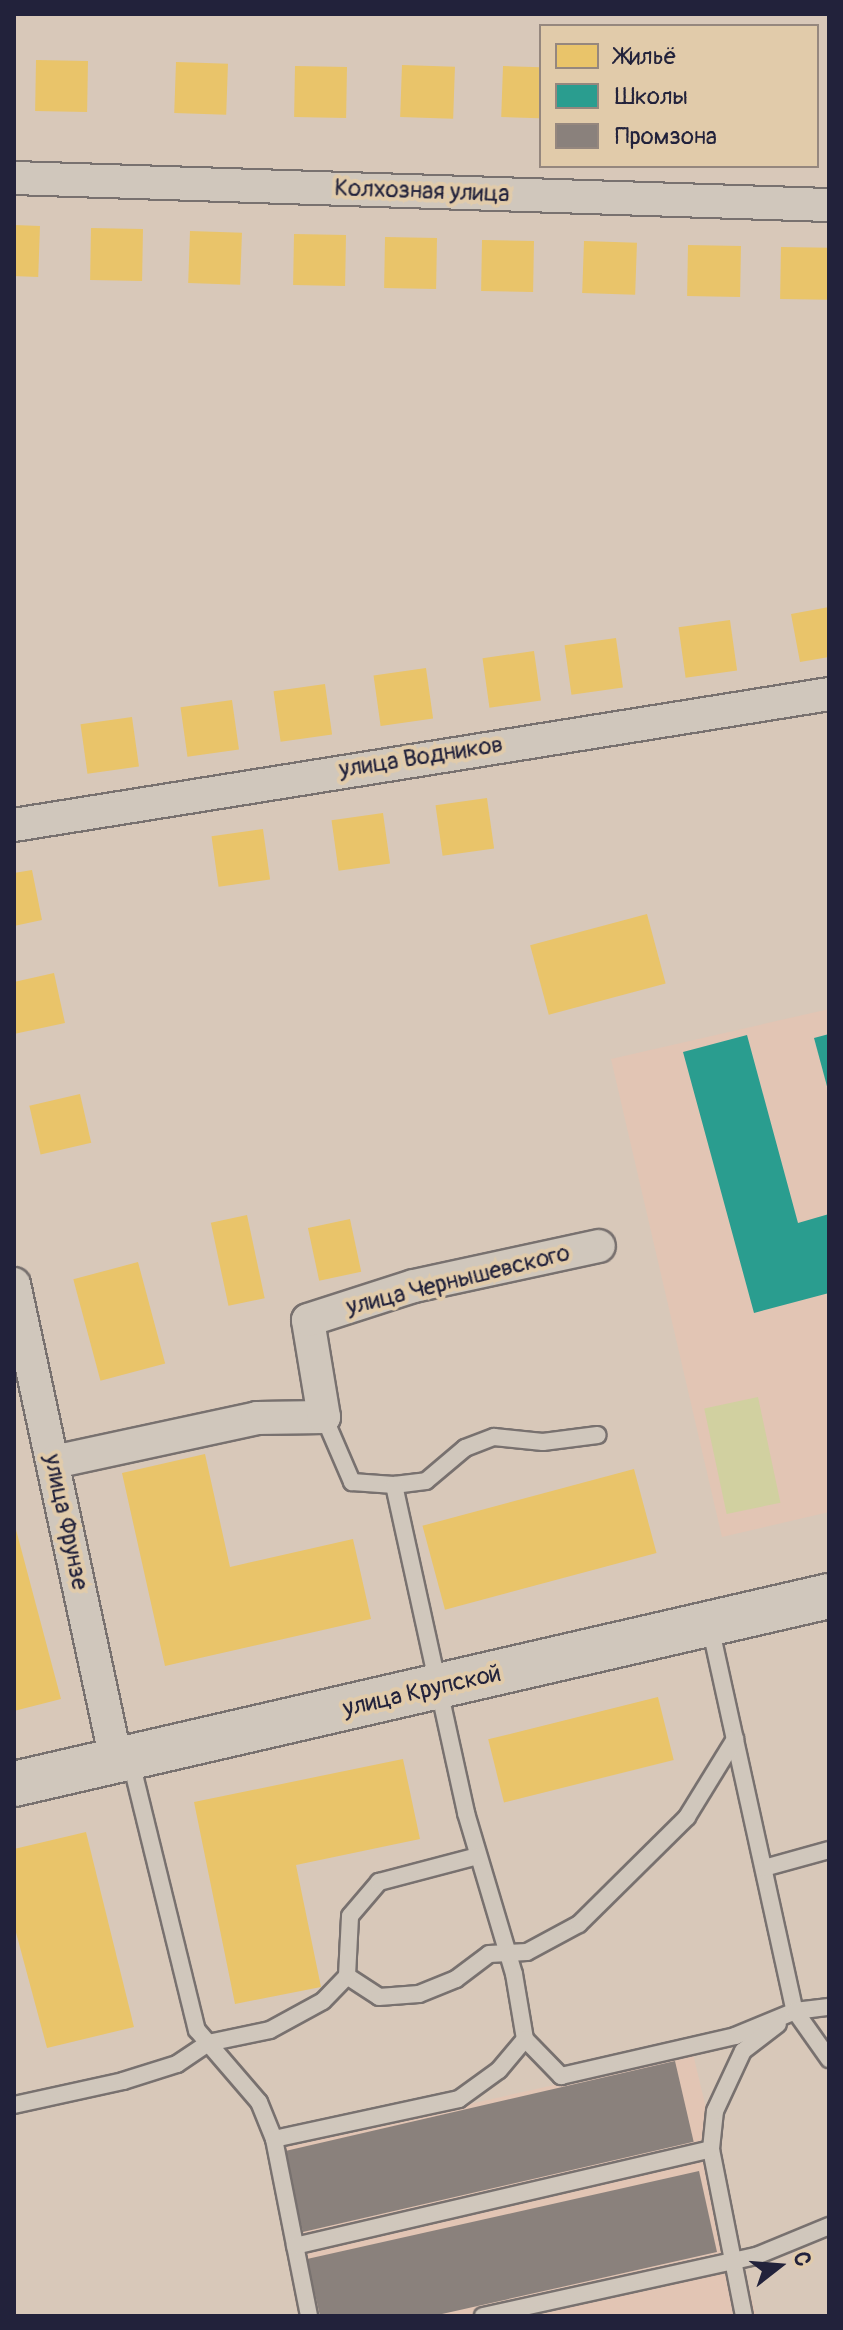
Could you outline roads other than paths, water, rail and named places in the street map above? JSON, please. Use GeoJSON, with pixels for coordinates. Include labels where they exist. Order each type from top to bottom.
{"type":"FeatureCollection","features":[{"type":"Feature","properties":{"kind":"street","name":"Колхозная улица"},"geometry":{"type":"LineString","coordinates":[[14,178],[829,205]]}},
{"type":"Feature","properties":{"kind":"street","name":"улица Водников"},"geometry":{"type":"LineString","coordinates":[[14,825],[829,694]]}},
{"type":"Feature","properties":{"kind":"street","name":"улица Чернышевского"},"geometry":{"type":"LineString","coordinates":[[324,1417],[308,1320],[414,1286],[599,1246]]}},
{"type":"Feature","properties":{"kind":"street","name":"улица Фрунзе"},"geometry":{"type":"LineString","coordinates":[[14,1284],[26,1393],[54,1462],[123,1759]]}},
{"type":"Feature","properties":{"kind":"street"},"geometry":{"type":"LineString","coordinates":[[54,1462],[257,1418],[324,1417]]}},
{"type":"Feature","properties":{"kind":"street","name":"улица Крупской"},"geometry":{"type":"LineString","coordinates":[[14,1784],[829,1596]]}},
{"type":"Feature","properties":{"kind":"lane"},"geometry":{"type":"LineString","coordinates":[[324,1417],[352,1482],[394,1485],[426,1481],[465,1448],[494,1437],[543,1442],[598,1435]]}},
{"type":"Feature","properties":{"kind":"lane"},"geometry":{"type":"LineString","coordinates":[[394,1485],[478,1856],[507,1953],[525,2039],[561,2076],[735,2036],[795,2011],[829,2007]]}},
{"type":"Feature","properties":{"kind":"lane"},"geometry":{"type":"LineString","coordinates":[[710,1625],[795,2011],[829,2059]]}},
{"type":"Feature","properties":{"kind":"lane"},"geometry":{"type":"LineString","coordinates":[[347,1976],[379,1997],[419,1994],[456,1979],[489,1954],[527,1952],[579,1924],[687,1817],[735,1739]]}},
{"type":"Feature","properties":{"kind":"lane"},"geometry":{"type":"LineString","coordinates":[[123,1759],[197,2030],[259,2102],[274,2139],[309,2316]]}},
{"type":"Feature","properties":{"kind":"lane"},"geometry":{"type":"LineString","coordinates":[[764,1868],[829,1850]]}},
{"type":"Feature","properties":{"kind":"lane"},"geometry":{"type":"LineString","coordinates":[[14,2105],[123,2081],[177,2064],[208,2043],[270,2030],[323,2001],[347,1976],[350,1916],[379,1882],[478,1856]]}},
{"type":"Feature","properties":{"kind":"lane"},"geometry":{"type":"LineString","coordinates":[[744,2316],[711,2149],[715,2111],[743,2051],[795,2011]]}},
{"type":"Feature","properties":{"kind":"lane"},"geometry":{"type":"LineString","coordinates":[[274,2139],[459,2099],[499,2070],[525,2039]]}},
{"type":"Feature","properties":{"kind":"lane"},"geometry":{"type":"LineString","coordinates":[[295,2246],[711,2149]]}},
{"type":"Feature","properties":{"kind":"lane"},"geometry":{"type":"LineString","coordinates":[[483,2316],[735,2261],[829,2226]]}}]}
